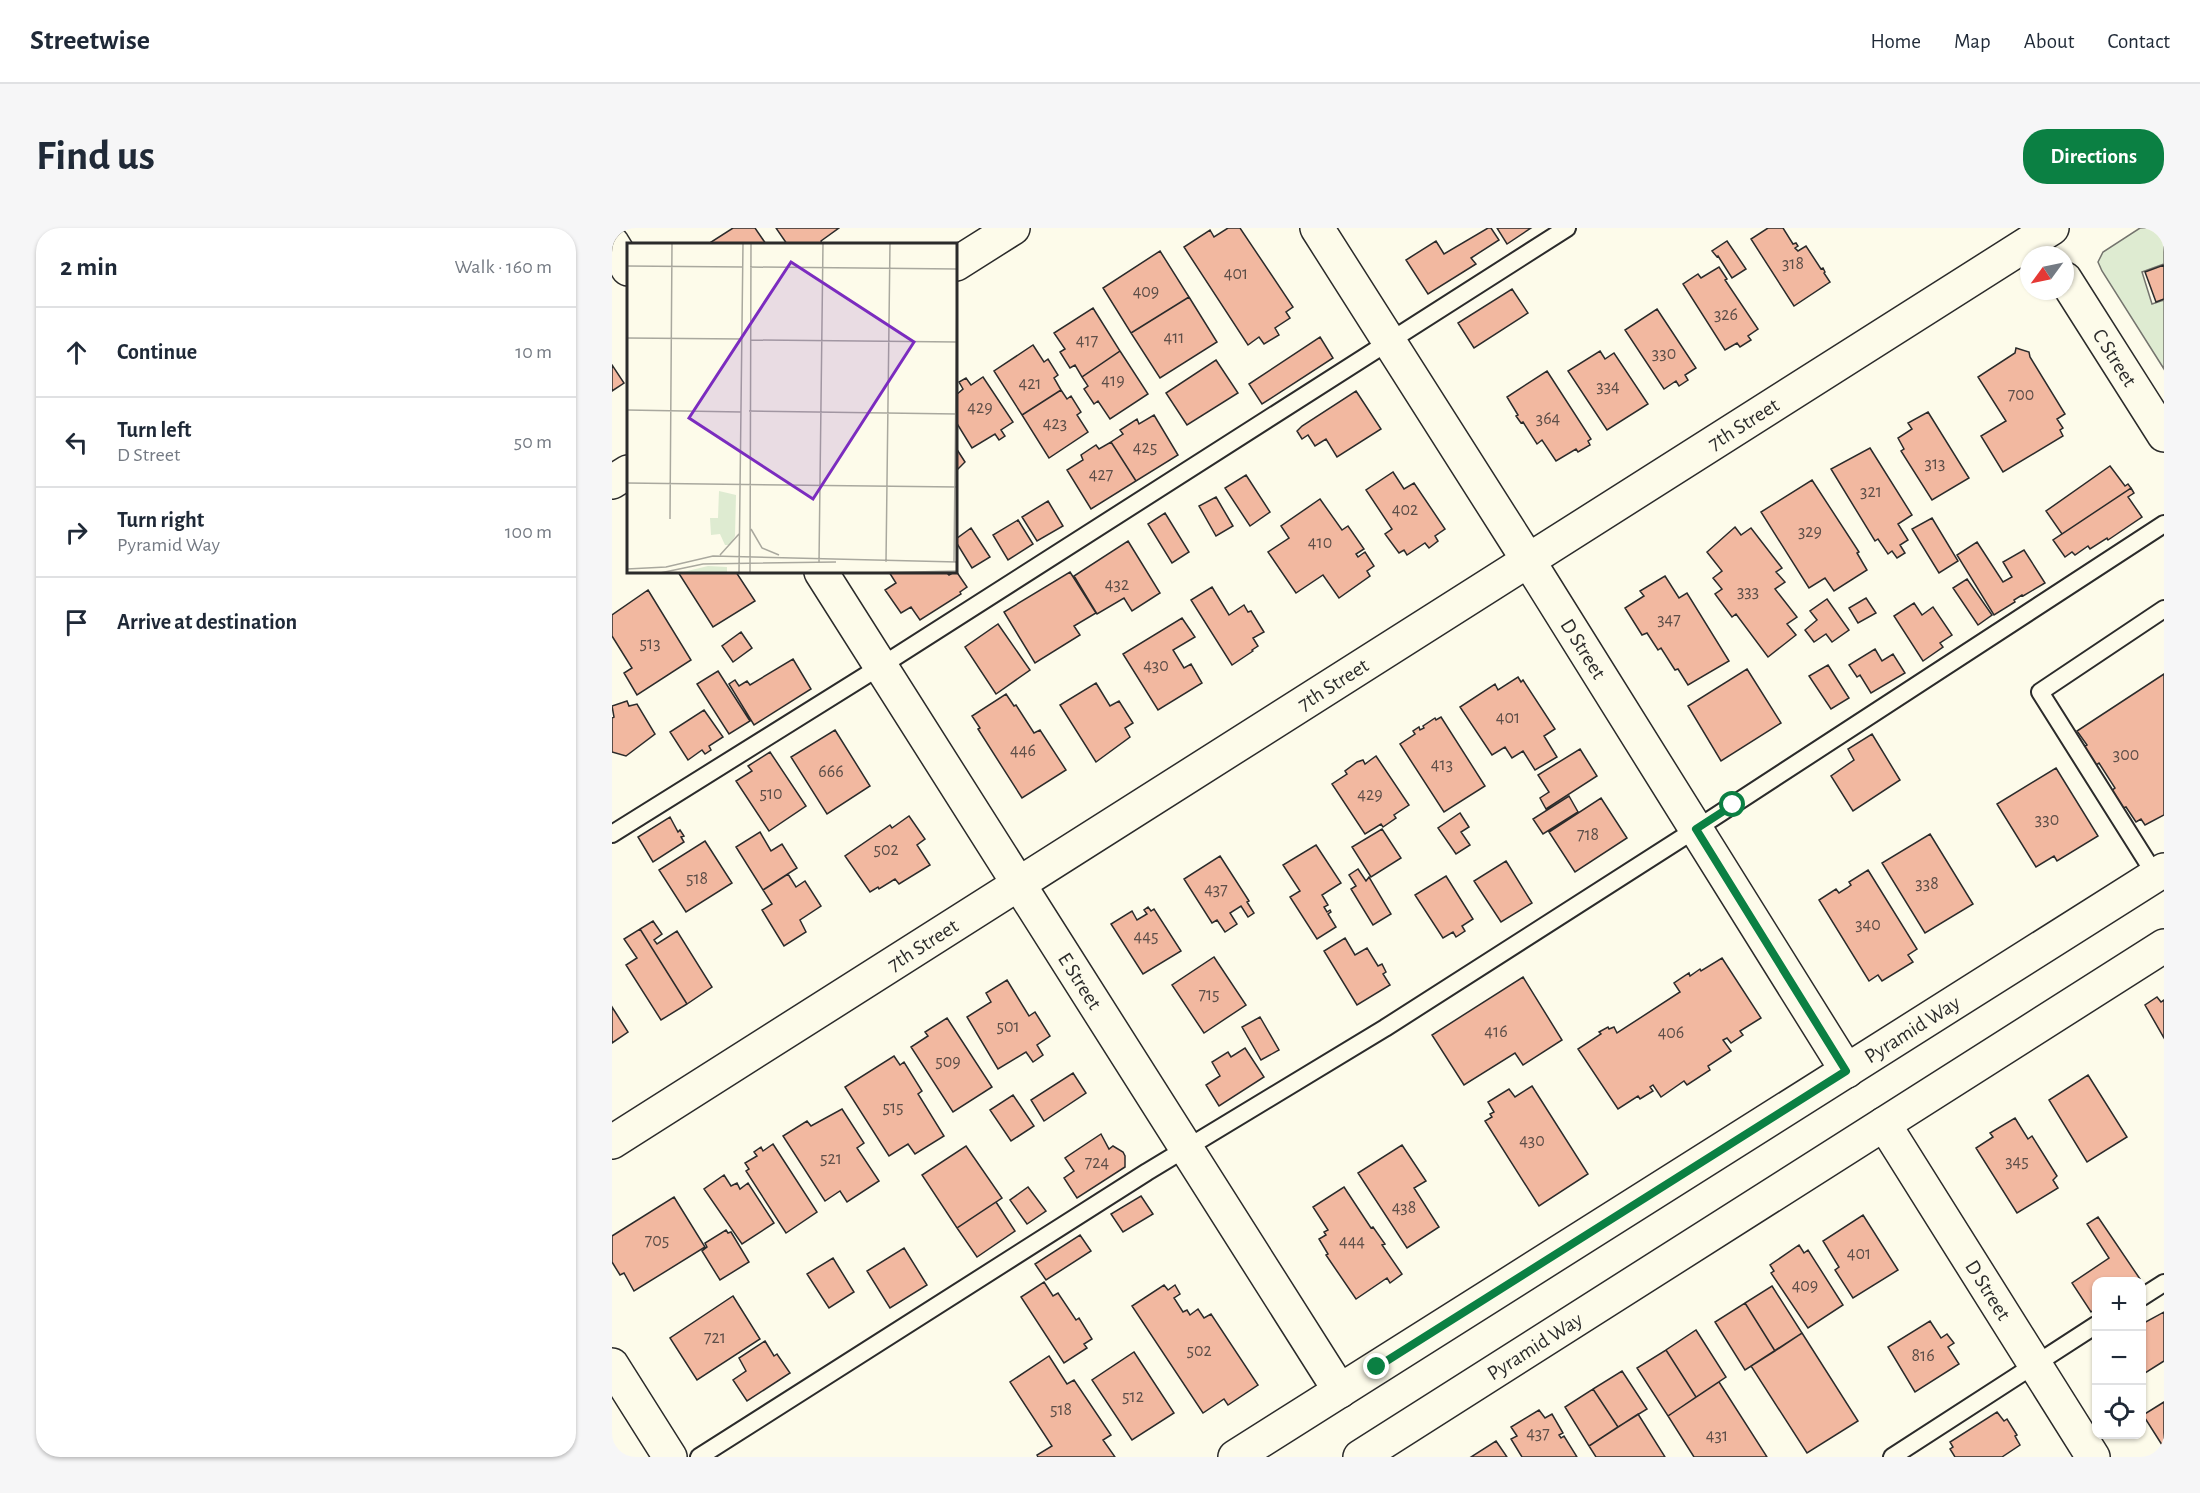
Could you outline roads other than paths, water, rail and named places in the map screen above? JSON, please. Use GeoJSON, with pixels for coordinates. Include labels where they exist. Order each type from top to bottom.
{"type":"FeatureCollection","features":[{"type":"Feature","properties":{"kind":"street"},"geometry":{"type":"LineString","coordinates":[[957,263],[1013,228]]}},
{"type":"Feature","properties":{"kind":"street","name":"D Street"},"geometry":{"type":"LineString","coordinates":[[1317,228],[1528,560],[1846,1071]]}},
{"type":"Feature","properties":{"kind":"street","name":"7th Street"},"geometry":{"type":"LineString","coordinates":[[612,1142],[1528,560],[2043,237]]}},
{"type":"Feature","properties":{"kind":"street"},"geometry":{"type":"LineString","coordinates":[[612,243],[627,267]]}},
{"type":"Feature","properties":{"kind":"street","name":"C Street"},"geometry":{"type":"LineString","coordinates":[[2074,293],[2164,435]]}},
{"type":"Feature","properties":{"kind":"street"},"geometry":{"type":"LineString","coordinates":[[612,482],[627,473]]}},
{"type":"Feature","properties":{"kind":"street","name":"E Street"},"geometry":{"type":"LineString","coordinates":[[822,573],[1340,1391]]}},
{"type":"Feature","properties":{"kind":"street","name":"Pyramid Way"},"geometry":{"type":"LineString","coordinates":[[1235,1457],[2160,873]]}},
{"type":"Feature","properties":{"kind":"street","name":"Pyramid Way"},"geometry":{"type":"LineString","coordinates":[[1372,1454],[2164,946]]}},
{"type":"Feature","properties":{"kind":"street","name":"D Street"},"geometry":{"type":"LineString","coordinates":[[1884,1124],[2093,1457]]}},
{"type":"Feature","properties":{"kind":"street"},"geometry":{"type":"LineString","coordinates":[[612,1365],[670,1457]]}},
{"type":"Feature","properties":{"kind":"lane"},"geometry":{"type":"LineString","coordinates":[[612,834],[881,666],[1567,228]]}},
{"type":"Feature","properties":{"kind":"lane"},"geometry":{"type":"LineString","coordinates":[[699,1457],[1187,1148],[1385,1028],[1696,829],[2164,524]]}},
{"type":"Feature","properties":{"kind":"lane"},"geometry":{"type":"LineString","coordinates":[[2160,873],[2040,692],[2164,609]]}},
{"type":"Feature","properties":{"kind":"lane"},"geometry":{"type":"LineString","coordinates":[[2146,1294],[2164,1283]]}},
{"type":"Feature","properties":{"kind":"lane"},"geometry":{"type":"LineString","coordinates":[[1893,1457],[2092,1328]]}}]}
